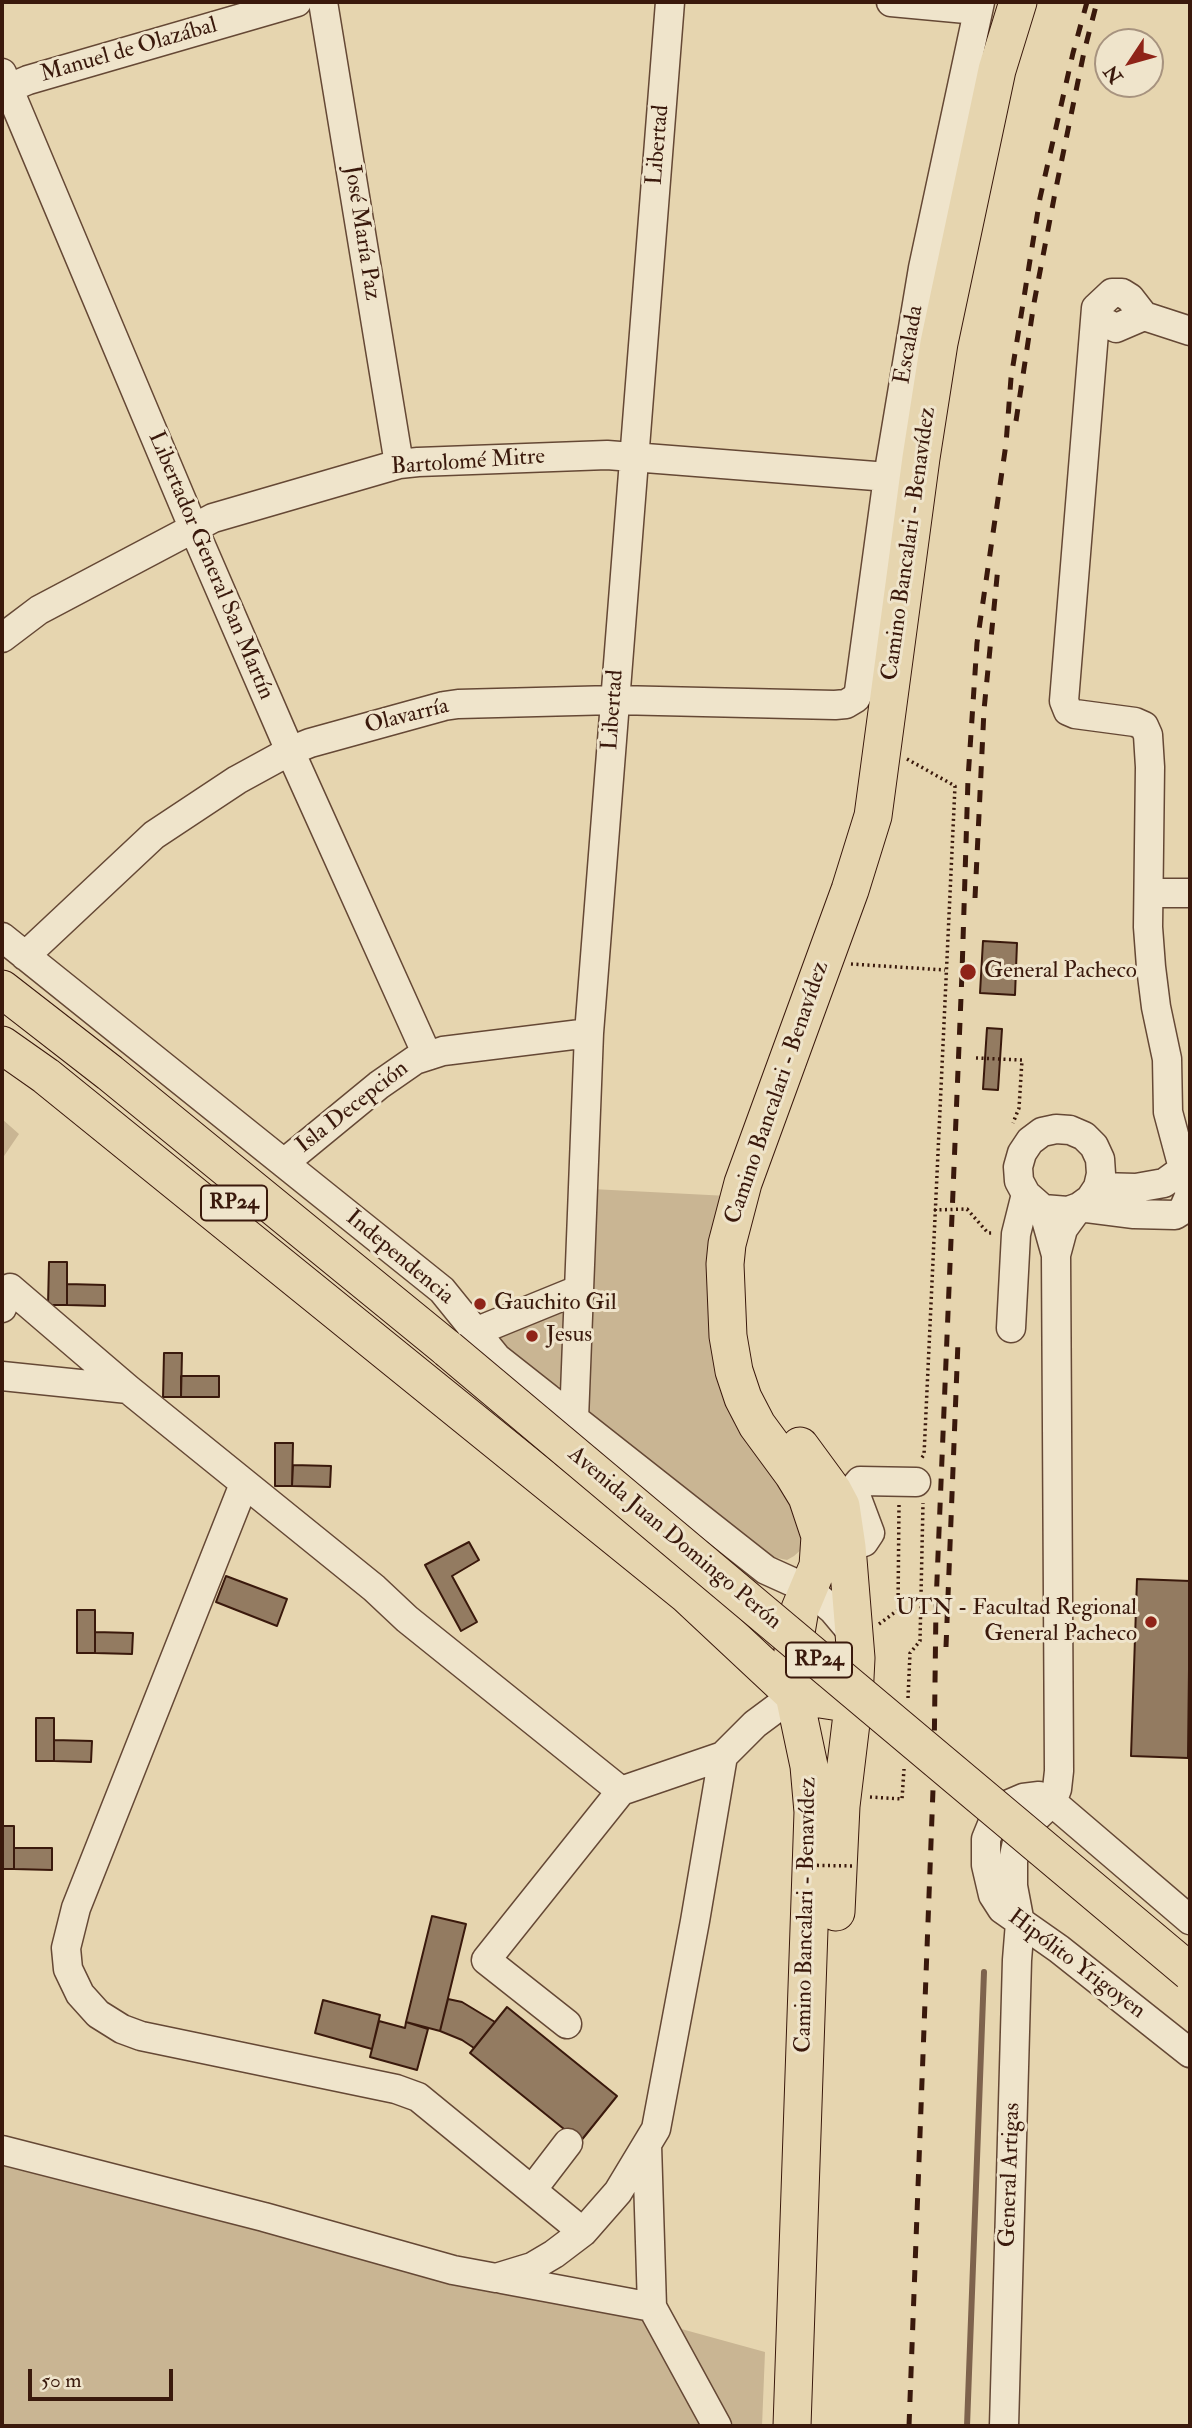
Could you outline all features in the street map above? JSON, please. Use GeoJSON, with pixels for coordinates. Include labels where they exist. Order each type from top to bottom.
{"type":"FeatureCollection","features":[{"type":"Feature","properties":{"kind":"main road","name":"Camino Bancalari - Benavídez"},"geometry":{"type":"LineString","coordinates":[[792,2426],[814,1812],[809,1766],[794,1695],[796,1623],[818,1566],[820,1536],[807,1497],[757,1425],[743,1398],[734,1371],[725,1310],[727,1244],[743,1184],[850,890],[873,816],[939,343],[997,70],[1018,2]]}},
{"type":"Feature","properties":{"kind":"main road","name":"Camino Bancalari - Benavídez"},"geometry":{"type":"LineString","coordinates":[[818,2426],[842,1796],[856,1658],[841,1506],[771,1404],[759,1374],[750,1339],[747,1301],[751,1240],[760,1205],[888,847],[897,814],[944,451],[964,323],[1001,149],[1040,2]]}},
{"type":"Feature","properties":{"kind":"main road","name":"RP24"},"geometry":{"type":"LineString","coordinates":[[2,989],[462,1341]]}},
{"type":"Feature","properties":{"kind":"main road","name":"RP24"},"geometry":{"type":"LineString","coordinates":[[2,1023],[94,1090],[463,1388],[1190,2000]]}},
{"type":"Feature","properties":{"kind":"main road"},"geometry":{"type":"LineString","coordinates":[[2,1045],[46,1076],[675,1585],[794,1695],[853,1704]]}},
{"type":"Feature","properties":{"kind":"main road","name":"Avenida Juan Domingo Perón"},"geometry":{"type":"LineString","coordinates":[[462,1341],[1190,1972]]}},
{"type":"Feature","properties":{"kind":"street","name":"Manuel de Olazábal"},"geometry":{"type":"LineString","coordinates":[[4,84],[297,2]]}},
{"type":"Feature","properties":{"kind":"street","name":"José María Paz"},"geometry":{"type":"LineString","coordinates":[[323,2],[399,464]]}},
{"type":"Feature","properties":{"kind":"street","name":"Libertad"},"geometry":{"type":"LineString","coordinates":[[574,1419],[589,1033],[670,2]]}},
{"type":"Feature","properties":{"kind":"street"},"geometry":{"type":"LineString","coordinates":[[891,2],[979,6]]}},
{"type":"Feature","properties":{"kind":"street","name":"Escalada"},"geometry":{"type":"LineString","coordinates":[[859,691],[888,477],[923,268],[979,6]]}},
{"type":"Feature","properties":{"kind":"street","name":"Libertador General San Martín"},"geometry":{"type":"LineString","coordinates":[[4,84],[290,751],[427,1055]]}},
{"type":"Feature","properties":{"kind":"street"},"geometry":{"type":"LineString","coordinates":[[1035,1201],[1068,1211],[1088,1197],[1135,1201],[1182,1170],[1168,1112],[1167,1059],[1151,967],[1148,928],[1148,734],[1144,726],[1135,722],[1075,714],[1068,711],[1064,701],[1096,307],[1112,293],[1122,293],[1130,298],[1144,316],[1190,331]]}},
{"type":"Feature","properties":{"kind":"street","name":"Bartolomé Mitre"},"geometry":{"type":"LineString","coordinates":[[4,630],[213,518],[399,464],[634,456],[888,477]]}},
{"type":"Feature","properties":{"kind":"street","name":"Olavarría"},"geometry":{"type":"LineString","coordinates":[[24,956],[155,835],[237,780],[310,743],[444,706],[615,700],[835,705],[852,702],[859,691]]}},
{"type":"Feature","properties":{"kind":"street"},"geometry":{"type":"LineString","coordinates":[[1149,893],[1190,893]]}},
{"type":"Feature","properties":{"kind":"street","name":"Independencia"},"geometry":{"type":"LineString","coordinates":[[2,937],[442,1290],[462,1341],[497,1358],[765,1570],[808,1589],[833,1611],[854,1639]]}},
{"type":"Feature","properties":{"kind":"street","name":"Isla Decepción"},"geometry":{"type":"LineString","coordinates":[[284,1163],[379,1085],[415,1060],[443,1051],[589,1033]]}},
{"type":"Feature","properties":{"kind":"street"},"geometry":{"type":"LineString","coordinates":[[1056,1255],[1035,1201],[1019,1181],[1018,1167],[1022,1153],[1030,1141],[1042,1132],[1056,1129],[1077,1133],[1094,1146],[1100,1159],[1101,1174],[1088,1197],[1063,1229],[1056,1255],[1059,1771],[1052,1802],[1190,1920]]}},
{"type":"Feature","properties":{"kind":"street"},"geometry":{"type":"LineString","coordinates":[[1011,1328],[1016,1234],[1035,1201]]}},
{"type":"Feature","properties":{"kind":"street"},"geometry":{"type":"LineString","coordinates":[[462,1341],[578,1290]]}},
{"type":"Feature","properties":{"kind":"street"},"geometry":{"type":"LineString","coordinates":[[4,1292],[128,1389],[621,1791]]}},
{"type":"Feature","properties":{"kind":"street"},"geometry":{"type":"LineString","coordinates":[[2,1376],[128,1389]]}},
{"type":"Feature","properties":{"kind":"street"},"geometry":{"type":"LineString","coordinates":[[847,1547],[864,1542],[870,1533],[855,1493],[855,1487],[860,1481],[917,1476]]}},
{"type":"Feature","properties":{"kind":"street"},"geometry":{"type":"LineString","coordinates":[[244,1484],[76,1908],[66,1948],[68,1969],[80,1994],[98,2014],[122,2029],[141,2036],[396,2089],[418,2097],[583,2232]]}},
{"type":"Feature","properties":{"kind":"street"},"geometry":{"type":"LineString","coordinates":[[567,2024],[485,1959],[621,1791],[723,1756],[755,1724],[794,1695]]}},
{"type":"Feature","properties":{"kind":"street"},"geometry":{"type":"LineString","coordinates":[[496,2278],[532,2267],[583,2232],[618,2192],[656,2129],[723,1756]]}},
{"type":"Feature","properties":{"kind":"street","name":"General Artigas"},"geometry":{"type":"LineString","coordinates":[[1004,2426],[1020,1923],[1012,1873],[1017,1842],[1031,1822],[1052,1802]]}},
{"type":"Feature","properties":{"kind":"street","name":"Hipólito Yrigoyen"},"geometry":{"type":"LineString","coordinates":[[1020,1923],[1059,1949],[1190,2053]]}},
{"type":"Feature","properties":{"kind":"street"},"geometry":{"type":"LineString","coordinates":[[532,2190],[568,2143]]}},
{"type":"Feature","properties":{"kind":"street"},"geometry":{"type":"LineString","coordinates":[[647,2145],[652,2307],[717,2426]]}},
{"type":"Feature","properties":{"kind":"street"},"geometry":{"type":"LineString","coordinates":[[2,2150],[264,2217],[453,2270],[652,2307]]}},
{"type":"Feature","properties":{"kind":"path"},"geometry":{"type":"LineString","coordinates":[[854,1639],[898,1610],[917,1476],[934,1210],[954,786],[906,759]]}},
{"type":"Feature","properties":{"kind":"path"},"geometry":{"type":"LineString","coordinates":[[845,964],[946,970]]}},
{"type":"Feature","properties":{"kind":"path"},"geometry":{"type":"LineString","coordinates":[[976,1058],[1022,1060],[1019,1108],[1010,1130]]}},
{"type":"Feature","properties":{"kind":"path"},"geometry":{"type":"LineString","coordinates":[[934,1210],[967,1209],[988,1233],[1016,1234]]}},
{"type":"Feature","properties":{"kind":"path"},"geometry":{"type":"LineString","coordinates":[[908,1704],[910,1653],[920,1641],[917,1476]]}},
{"type":"Feature","properties":{"kind":"path"},"geometry":{"type":"LineString","coordinates":[[842,1796],[902,1799],[905,1765]]}},
{"type":"Feature","properties":{"kind":"path"},"geometry":{"type":"LineString","coordinates":[[795,1865],[855,1866]]}},
{"type":"Feature","properties":{"kind":"shaded area"},"geometry":{"type":"Polygon","coordinates":[[[2,1119],[19,1134],[2,1159],[2,1119]]]}},
{"type":"Feature","properties":{"kind":"shaded area"},"geometry":{"type":"Polygon","coordinates":[[[592,1189],[728,1196],[714,1274],[803,1521],[804,1547],[787,1560],[773,1557],[596,1421],[587,1411],[592,1189]]]}},
{"type":"Feature","properties":{"kind":"shaded area"},"geometry":{"type":"Polygon","coordinates":[[[561,1310],[567,1314],[562,1386],[557,1387],[502,1345],[499,1338],[501,1333],[561,1310]]]}},
{"type":"Feature","properties":{"kind":"shaded area"},"geometry":{"type":"Polygon","coordinates":[[[2,2150],[496,2278],[765,2352],[762,2426],[2,2426],[2,2150]]]}},
{"type":"Feature","properties":{"kind":"building"},"geometry":{"type":"Polygon","coordinates":[[[983,941],[1017,943],[1015,995],[980,993],[983,941]]]}},
{"type":"Feature","properties":{"kind":"building"},"geometry":{"type":"Polygon","coordinates":[[[987,1028],[1002,1029],[998,1090],[983,1089],[987,1028]]]}},
{"type":"Feature","properties":{"kind":"building"},"geometry":{"type":"Polygon","coordinates":[[[49,1262],[67,1262],[67,1305],[48,1305],[49,1262]]]}},
{"type":"Feature","properties":{"kind":"building"},"geometry":{"type":"Polygon","coordinates":[[[67,1284],[105,1285],[105,1306],[67,1305],[67,1284]]]}},
{"type":"Feature","properties":{"kind":"building"},"geometry":{"type":"Polygon","coordinates":[[[164,1353],[182,1353],[181,1397],[163,1397],[164,1353]]]}},
{"type":"Feature","properties":{"kind":"building"},"geometry":{"type":"Polygon","coordinates":[[[181,1376],[219,1376],[219,1397],[181,1397],[181,1376]]]}},
{"type":"Feature","properties":{"kind":"building"},"geometry":{"type":"Polygon","coordinates":[[[275,1443],[293,1443],[292,1486],[275,1486],[275,1443]]]}},
{"type":"Feature","properties":{"kind":"building"},"geometry":{"type":"Polygon","coordinates":[[[293,1465],[331,1466],[330,1487],[292,1486],[293,1465]]]}},
{"type":"Feature","properties":{"kind":"building"},"geometry":{"type":"Polygon","coordinates":[[[469,1542],[479,1560],[452,1576],[477,1622],[461,1631],[425,1565],[469,1542]]]}},
{"type":"Feature","properties":{"kind":"building"},"geometry":{"type":"Polygon","coordinates":[[[226,1576],[287,1599],[277,1626],[216,1602],[226,1576]]]}},
{"type":"Feature","properties":{"kind":"building"},"geometry":{"type":"Polygon","coordinates":[[[1137,1579],[1190,1581],[1188,1758],[1131,1756],[1137,1579]]]}},
{"type":"Feature","properties":{"kind":"building"},"geometry":{"type":"Polygon","coordinates":[[[77,1610],[95,1610],[95,1653],[77,1653],[77,1610]]]}},
{"type":"Feature","properties":{"kind":"building"},"geometry":{"type":"Polygon","coordinates":[[[95,1632],[133,1633],[132,1654],[95,1653],[95,1632]]]}},
{"type":"Feature","properties":{"kind":"building"},"geometry":{"type":"Polygon","coordinates":[[[36,1718],[54,1718],[54,1761],[36,1761],[36,1718]]]}},
{"type":"Feature","properties":{"kind":"building"},"geometry":{"type":"Polygon","coordinates":[[[54,1740],[92,1741],[91,1762],[54,1761],[54,1740]]]}},
{"type":"Feature","properties":{"kind":"building"},"geometry":{"type":"Polygon","coordinates":[[[2,1826],[14,1826],[14,1869],[2,1869],[2,1826]]]}},
{"type":"Feature","properties":{"kind":"building"},"geometry":{"type":"Polygon","coordinates":[[[14,1848],[52,1848],[52,1870],[14,1869],[14,1848]]]}},
{"type":"Feature","properties":{"kind":"building"},"geometry":{"type":"Polygon","coordinates":[[[432,1916],[466,1924],[440,2031],[406,2022],[432,1916]]]}},
{"type":"Feature","properties":{"kind":"building"},"geometry":{"type":"Polygon","coordinates":[[[448,1999],[462,2002],[495,2022],[474,2048],[440,2031],[448,1999]]]}},
{"type":"Feature","properties":{"kind":"building"},"geometry":{"type":"Polygon","coordinates":[[[323,2000],[380,2015],[372,2049],[315,2033],[323,2000]]]}},
{"type":"Feature","properties":{"kind":"building"},"geometry":{"type":"Polygon","coordinates":[[[507,2007],[617,2096],[580,2142],[470,2053],[507,2007]]]}},
{"type":"Feature","properties":{"kind":"building"},"geometry":{"type":"Polygon","coordinates":[[[379,2021],[405,2028],[406,2022],[428,2029],[417,2070],[370,2057],[379,2021]]]}},
{"type":"Feature","properties":{"kind":"waterway"},"geometry":{"type":"LineString","coordinates":[[967,2426],[984,1972]]}},
{"type":"Feature","properties":{"kind":"railway"},"geometry":{"type":"LineString","coordinates":[[909,2426],[934,1763],[936,1604],[968,779],[977,643],[1006,444],[1011,378],[1040,198],[1087,2]]}},
{"type":"Feature","properties":{"kind":"railway"},"geometry":{"type":"LineString","coordinates":[[1016,421],[1034,303],[1055,193],[1097,2]]}},
{"type":"Feature","properties":{"kind":"railway"},"geometry":{"type":"LineString","coordinates":[[975,898],[984,710],[998,567]]}},
{"type":"Feature","properties":{"kind":"railway"},"geometry":{"type":"LineString","coordinates":[[946,1647],[958,1342]]}},
{"type":"Feature","properties":{"kind":"place","name":"General Pacheco"},"geometry":{"type":"Point","coordinates":[968,972]}},
{"type":"Feature","properties":{"kind":"place","name":"Gauchito Gil"},"geometry":{"type":"Point","coordinates":[480,1304]}},
{"type":"Feature","properties":{"kind":"place","name":"Jesus"},"geometry":{"type":"Point","coordinates":[532,1336]}},
{"type":"Feature","properties":{"kind":"place","name":"UTN - Facultad Regional General Pacheco"},"geometry":{"type":"Point","coordinates":[1151,1622]}}]}
